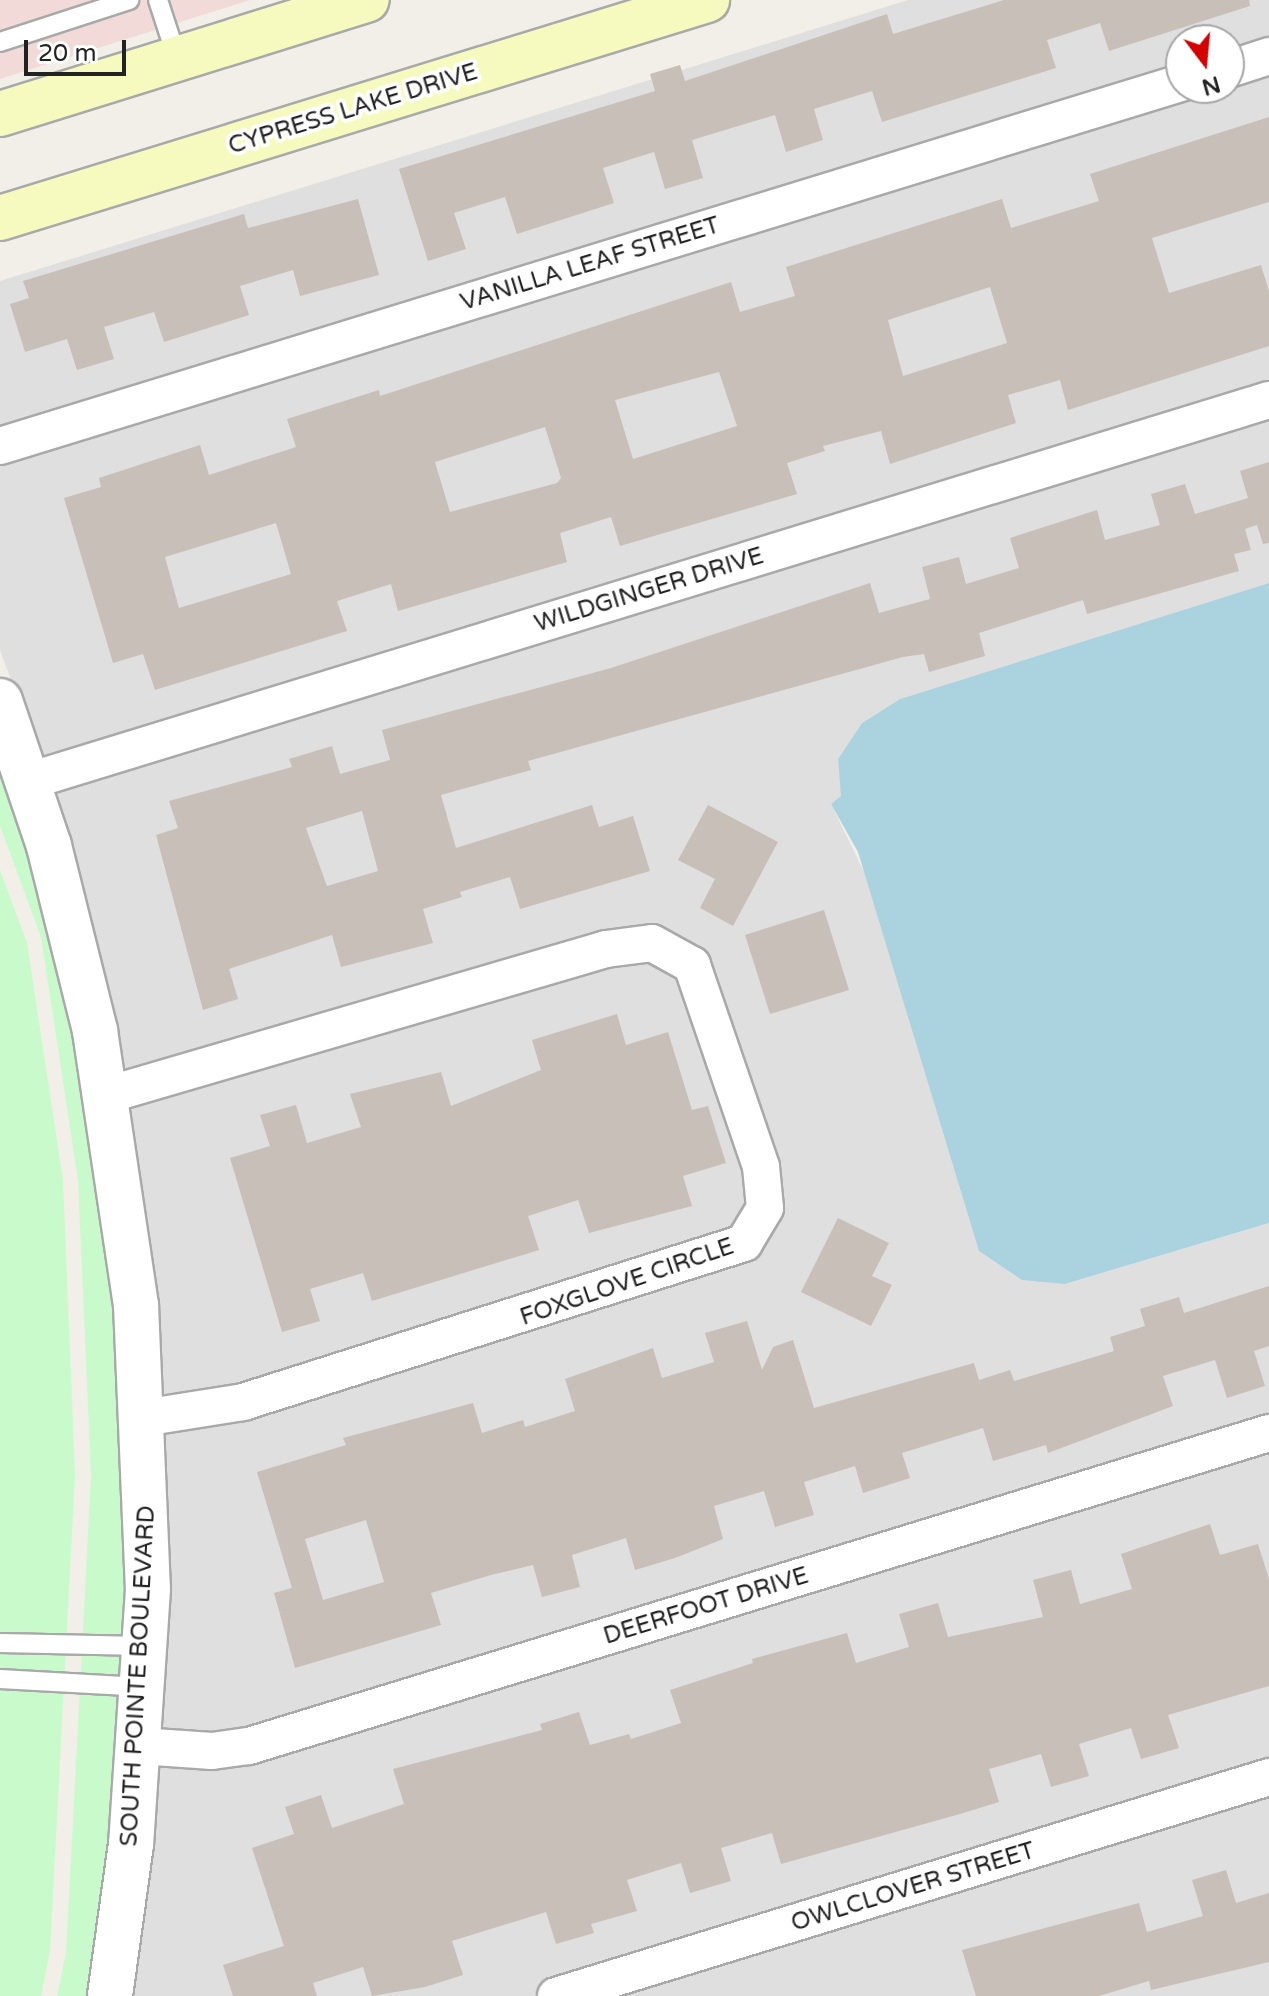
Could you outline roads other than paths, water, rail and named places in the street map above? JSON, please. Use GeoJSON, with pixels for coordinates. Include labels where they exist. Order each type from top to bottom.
{"type":"FeatureCollection","features":[{"type":"Feature","properties":{"kind":"main road"},"geometry":{"type":"LineString","coordinates":[[0,114],[367,0]]}},
{"type":"Feature","properties":{"kind":"main road","name":"CYPRESS LAKE DRIVE"},"geometry":{"type":"LineString","coordinates":[[0,218],[692,2]]}},
{"type":"Feature","properties":{"kind":"street"},"geometry":{"type":"LineString","coordinates":[[1245,64],[1269,56]]}},
{"type":"Feature","properties":{"kind":"street","name":"VANILLA LEAF STREET"},"geometry":{"type":"LineString","coordinates":[[0,446],[1165,88]]}},
{"type":"Feature","properties":{"kind":"street","name":"WILDGINGER DRIVE"},"geometry":{"type":"LineString","coordinates":[[29,781],[1269,400]]}},
{"type":"Feature","properties":{"kind":"street","name":"SOUTH POINTE BOULEVARD"},"geometry":{"type":"LineString","coordinates":[[0,701],[29,781],[72,931],[107,1095],[131,1258],[143,1418],[143,1667],[140,1746],[110,1996]]}},
{"type":"Feature","properties":{"kind":"street","name":"FOXGLOVE CIRCLE"},"geometry":{"type":"LineString","coordinates":[[107,1095],[606,949],[652,943],[692,965],[761,1167],[765,1208],[744,1243],[243,1402],[143,1418]]}},
{"type":"Feature","properties":{"kind":"street","name":"DEERFOOT DRIVE"},"geometry":{"type":"LineString","coordinates":[[140,1746],[212,1751],[249,1746],[1269,1433]]}},
{"type":"Feature","properties":{"kind":"street","name":"OWLCLOVER STREET"},"geometry":{"type":"LineString","coordinates":[[556,1996],[1269,1777]]}},
{"type":"Feature","properties":{"kind":"lane"},"geometry":{"type":"LineString","coordinates":[[0,42],[129,0]]}},
{"type":"Feature","properties":{"kind":"lane"},"geometry":{"type":"LineString","coordinates":[[158,0],[177,58]]}},
{"type":"Feature","properties":{"kind":"lane"},"geometry":{"type":"LineString","coordinates":[[0,1643],[143,1667]]}},
{"type":"Feature","properties":{"kind":"lane"},"geometry":{"type":"LineString","coordinates":[[0,1679],[143,1667]]}},
{"type":"Feature","properties":{"kind":"water"},"geometry":{"type":"Polygon","coordinates":[[[1269,583],[1269,1223],[1065,1284],[1022,1280],[979,1251],[858,852],[831,804],[841,796],[838,759],[862,723],[900,699],[1269,583]]]}}]}
